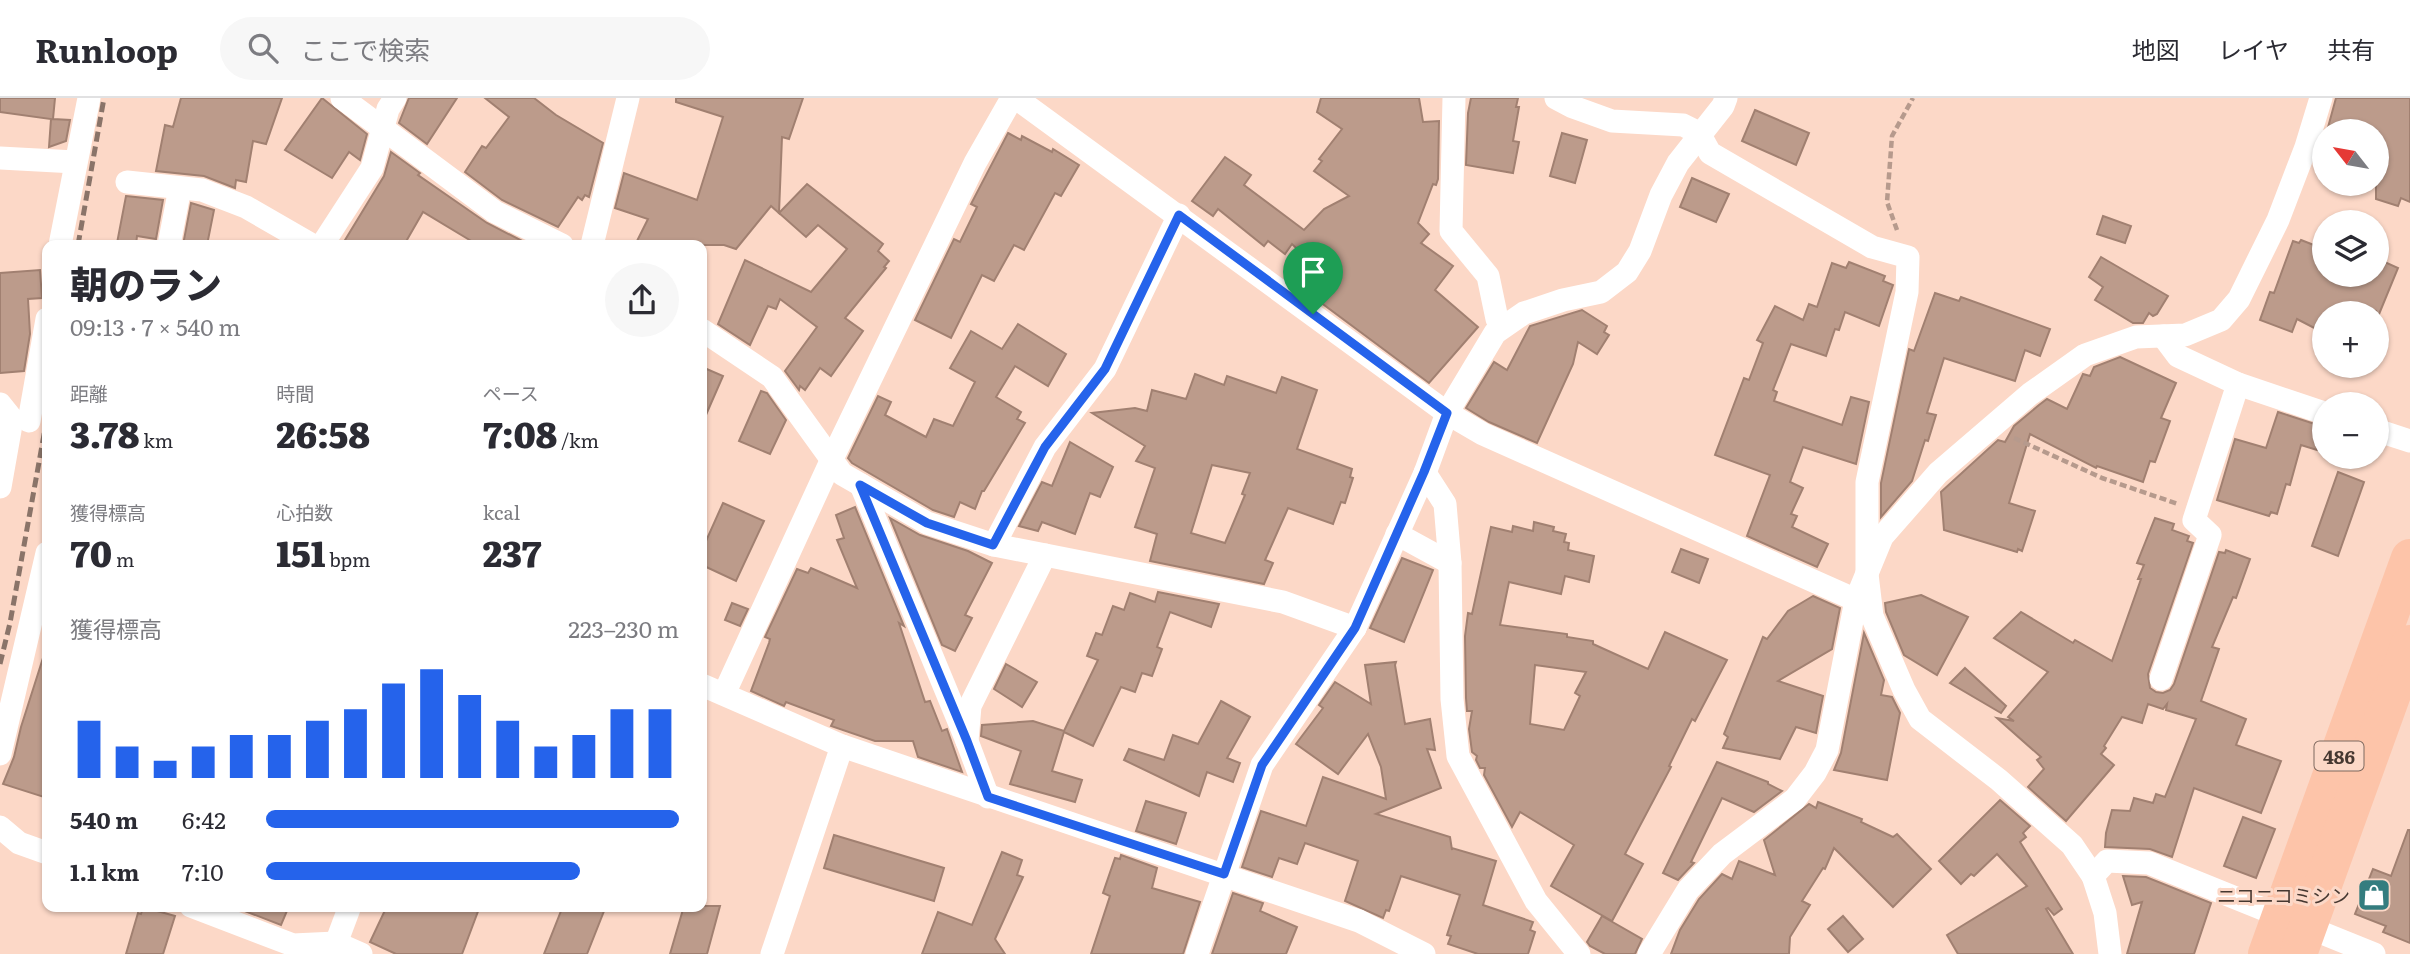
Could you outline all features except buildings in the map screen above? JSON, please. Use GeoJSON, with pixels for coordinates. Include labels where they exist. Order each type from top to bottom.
{"type":"FeatureCollection","features":[{"type":"Feature","properties":{"kind":"highway","name":"486"},"geometry":{"type":"LineString","coordinates":[[2295,933],[2410,558]]}},
{"type":"Feature","properties":{"kind":"highway","name":"486"},"geometry":{"type":"LineString","coordinates":[[2267,954],[2295,933],[2410,645]]}},
{"type":"Feature","properties":{"kind":"street"},"geometry":{"type":"LineString","coordinates":[[61,240],[89,98]]}},
{"type":"Feature","properties":{"kind":"street"},"geometry":{"type":"LineString","coordinates":[[342,98],[495,212],[552,240]]}},
{"type":"Feature","properties":{"kind":"street"},"geometry":{"type":"LineString","coordinates":[[325,240],[372,168],[388,109],[395,98]]}},
{"type":"Feature","properties":{"kind":"street"},"geometry":{"type":"LineString","coordinates":[[593,240],[628,98]]}},
{"type":"Feature","properties":{"kind":"street"},"geometry":{"type":"LineString","coordinates":[[724,694],[831,461],[975,163],[1014,98],[1179,215],[1447,413],[1483,434],[1863,602],[1920,719],[1999,780],[2072,845],[2092,876],[2105,913],[2110,954]]}},
{"type":"Feature","properties":{"kind":"street"},"geometry":{"type":"LineString","coordinates":[[1454,98],[1451,231],[1488,276],[1497,319],[1502,327]]}},
{"type":"Feature","properties":{"kind":"street"},"geometry":{"type":"LineString","coordinates":[[1556,98],[1612,121],[1683,125],[1699,133],[1710,153],[1872,247],[1908,257],[1907,292],[1867,482],[1874,538],[1863,602],[1827,750],[1815,773],[1795,799],[1722,854],[1688,890],[1649,954]]}},
{"type":"Feature","properties":{"kind":"street"},"geometry":{"type":"LineString","coordinates":[[1197,954],[1262,765],[1355,628],[1447,413],[1495,334],[1524,313],[1563,300],[1601,292],[1627,272],[1640,251],[1661,195],[1678,163],[1699,133],[1723,106],[1726,98]]}},
{"type":"Feature","properties":{"kind":"street"},"geometry":{"type":"LineString","coordinates":[[1874,538],[1938,473],[1991,427],[2030,394],[2085,355],[2136,337],[2185,335],[2221,320],[2239,299],[2278,220],[2306,147],[2321,98]]}},
{"type":"Feature","properties":{"kind":"street"},"geometry":{"type":"LineString","coordinates":[[0,158],[75,162]]}},
{"type":"Feature","properties":{"kind":"street"},"geometry":{"type":"LineString","coordinates":[[127,182],[202,190],[246,207],[303,240]]}},
{"type":"Feature","properties":{"kind":"street"},"geometry":{"type":"LineString","coordinates":[[170,240],[180,188]]}},
{"type":"Feature","properties":{"kind":"street"},"geometry":{"type":"LineString","coordinates":[[993,545],[1045,447],[1105,369],[1179,215]]}},
{"type":"Feature","properties":{"kind":"street"},"geometry":{"type":"LineString","coordinates":[[707,333],[772,377],[842,474],[927,523],[993,545],[1283,602],[1355,628]]}},
{"type":"Feature","properties":{"kind":"street"},"geometry":{"type":"LineString","coordinates":[[2163,337],[2178,356],[2238,384],[2312,409]]}},
{"type":"Feature","properties":{"kind":"street"},"geometry":{"type":"LineString","coordinates":[[0,487],[22,417],[42,339]]}},
{"type":"Feature","properties":{"kind":"street"},"geometry":{"type":"LineString","coordinates":[[2161,679],[2210,535],[2193,520],[2238,384]]}},
{"type":"Feature","properties":{"kind":"street"},"geometry":{"type":"LineString","coordinates":[[2389,434],[2410,441]]}},
{"type":"Feature","properties":{"kind":"street"},"geometry":{"type":"LineString","coordinates":[[1424,472],[1445,504],[1450,563],[1452,699],[1458,757],[1536,901],[1579,954]]}},
{"type":"Feature","properties":{"kind":"street"},"geometry":{"type":"LineString","coordinates":[[860,485],[988,797]]}},
{"type":"Feature","properties":{"kind":"street"},"geometry":{"type":"LineString","coordinates":[[1397,534],[1450,563]]}},
{"type":"Feature","properties":{"kind":"street"},"geometry":{"type":"LineString","coordinates":[[967,741],[970,706],[1045,555]]}},
{"type":"Feature","properties":{"kind":"street"},"geometry":{"type":"LineString","coordinates":[[0,754],[42,574]]}},
{"type":"Feature","properties":{"kind":"street"},"geometry":{"type":"LineString","coordinates":[[707,687],[842,746],[1359,921],[1424,954]]}},
{"type":"Feature","properties":{"kind":"street"},"geometry":{"type":"LineString","coordinates":[[772,954],[842,746]]}},
{"type":"Feature","properties":{"kind":"street"},"geometry":{"type":"LineString","coordinates":[[0,827],[19,843],[42,851]]}},
{"type":"Feature","properties":{"kind":"street"},"geometry":{"type":"LineString","coordinates":[[2092,876],[2107,862],[2149,863],[2295,933],[2374,954]]}},
{"type":"Feature","properties":{"kind":"street"},"geometry":{"type":"LineString","coordinates":[[207,912],[293,945],[334,948],[360,954]]}},
{"type":"Feature","properties":{"kind":"street"},"geometry":{"type":"LineString","coordinates":[[334,948],[347,912]]}},
{"type":"Feature","properties":{"kind":"path"},"geometry":{"type":"LineString","coordinates":[[1908,257],[1887,202],[1892,136],[1913,98]]}},
{"type":"Feature","properties":{"kind":"path"},"geometry":{"type":"LineString","coordinates":[[1991,427],[2102,478],[2196,511]]}},
{"type":"Feature","properties":{"kind":"railway"},"geometry":{"type":"LineString","coordinates":[[79,240],[104,98]]}},
{"type":"Feature","properties":{"kind":"railway"},"geometry":{"type":"LineString","coordinates":[[0,664],[42,446]]}},
{"type":"Feature","properties":{"kind":"place","name":"ニコニコミシン"},"geometry":{"type":"Point","coordinates":[2374,895]}},
{"type":"Feature","properties":{"kind":"route"},"geometry":{"type":"LineString","coordinates":[[1179,215],[1313,314],[1447,413],[1355,628],[1262,765],[1224,874],[988,797],[860,485],[927,523],[993,545],[1045,447],[1105,369],[1179,215]]}}]}
